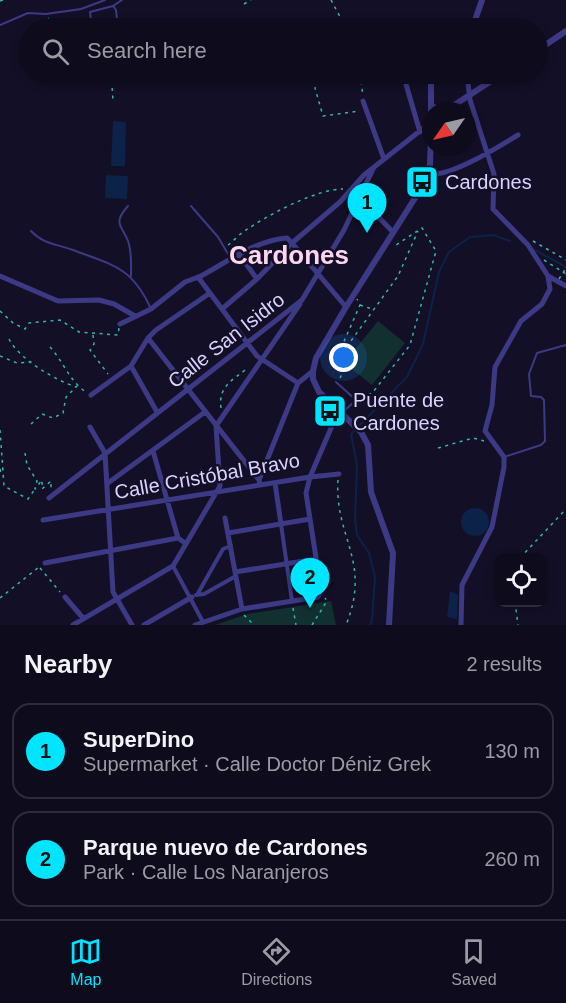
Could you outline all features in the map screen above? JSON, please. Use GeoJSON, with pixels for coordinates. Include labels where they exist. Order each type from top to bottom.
{"type":"FeatureCollection","features":[{"type":"Feature","properties":{"kind":"street"},"geometry":{"type":"LineString","coordinates":[[476,18],[482,0]]}},
{"type":"Feature","properties":{"kind":"street"},"geometry":{"type":"LineString","coordinates":[[548,43],[566,31]]}},
{"type":"Feature","properties":{"kind":"street"},"geometry":{"type":"LineString","coordinates":[[222,309],[257,279],[292,243],[352,190],[374,167],[420,132],[407,84]]}},
{"type":"Feature","properties":{"kind":"street"},"geometry":{"type":"LineString","coordinates":[[430,102],[431,84]]}},
{"type":"Feature","properties":{"kind":"street"},"geometry":{"type":"LineString","coordinates":[[461,625],[462,585],[492,527],[504,457],[485,431],[492,405],[495,367],[520,321],[548,297],[550,289],[548,276],[538,260],[521,238],[493,209],[494,174],[486,154],[468,84]]}},
{"type":"Feature","properties":{"kind":"street"},"geometry":{"type":"LineString","coordinates":[[458,102],[486,84]]}},
{"type":"Feature","properties":{"kind":"street"},"geometry":{"type":"LineString","coordinates":[[363,101],[384,159]]}},
{"type":"Feature","properties":{"kind":"street"},"geometry":{"type":"LineString","coordinates":[[428,174],[436,176],[486,154],[518,135]]}},
{"type":"Feature","properties":{"kind":"street"},"geometry":{"type":"LineString","coordinates":[[389,625],[393,553],[371,492],[368,445],[361,432],[319,392],[313,379],[313,371],[316,358],[353,295],[422,187],[428,174],[429,156]]}},
{"type":"Feature","properties":{"kind":"street","name":"Calle San Isidro"},"geometry":{"type":"LineString","coordinates":[[49,498],[302,300],[319,275],[374,167]]}},
{"type":"Feature","properties":{"kind":"street"},"geometry":{"type":"LineString","coordinates":[[352,190],[393,232]]}},
{"type":"Feature","properties":{"kind":"street"},"geometry":{"type":"LineString","coordinates":[[120,324],[151,309],[185,282],[257,243],[287,238],[346,308]]}},
{"type":"Feature","properties":{"kind":"street"},"geometry":{"type":"LineString","coordinates":[[239,254],[257,279]]}},
{"type":"Feature","properties":{"kind":"street"},"geometry":{"type":"LineString","coordinates":[[0,276],[58,301],[99,300],[114,304],[135,316]]}},
{"type":"Feature","properties":{"kind":"street"},"geometry":{"type":"LineString","coordinates":[[548,276],[566,286]]}},
{"type":"Feature","properties":{"kind":"street"},"geometry":{"type":"LineString","coordinates":[[198,277],[247,343],[262,359],[297,383]]}},
{"type":"Feature","properties":{"kind":"street"},"geometry":{"type":"LineString","coordinates":[[91,395],[131,366],[148,338],[210,293]]}},
{"type":"Feature","properties":{"kind":"street"},"geometry":{"type":"LineString","coordinates":[[73,625],[172,566],[220,486],[216,426],[302,300]]}},
{"type":"Feature","properties":{"kind":"street"},"geometry":{"type":"LineString","coordinates":[[148,338],[260,482]]}},
{"type":"Feature","properties":{"kind":"street"},"geometry":{"type":"LineString","coordinates":[[131,366],[157,412]]}},
{"type":"Feature","properties":{"kind":"street"},"geometry":{"type":"LineString","coordinates":[[260,482],[297,383],[313,371]]}},
{"type":"Feature","properties":{"kind":"street"},"geometry":{"type":"LineString","coordinates":[[108,483],[206,412]]}},
{"type":"Feature","properties":{"kind":"street","name":"Calle Cristóbal Bravo"},"geometry":{"type":"LineString","coordinates":[[43,520],[216,492],[260,482],[275,483],[310,477],[340,413]]}},
{"type":"Feature","properties":{"kind":"street"},"geometry":{"type":"LineString","coordinates":[[90,427],[105,453],[115,598],[132,625]]}},
{"type":"Feature","properties":{"kind":"street"},"geometry":{"type":"LineString","coordinates":[[153,451],[178,538],[185,543]]}},
{"type":"Feature","properties":{"kind":"street"},"geometry":{"type":"LineString","coordinates":[[195,625],[242,609],[318,597],[321,590],[306,493],[310,477],[339,474]]}},
{"type":"Feature","properties":{"kind":"street"},"geometry":{"type":"LineString","coordinates":[[275,483],[292,601]]}},
{"type":"Feature","properties":{"kind":"street"},"geometry":{"type":"LineString","coordinates":[[225,518],[242,609]]}},
{"type":"Feature","properties":{"kind":"street"},"geometry":{"type":"LineString","coordinates":[[228,533],[310,519]]}},
{"type":"Feature","properties":{"kind":"street"},"geometry":{"type":"LineString","coordinates":[[45,563],[178,538]]}},
{"type":"Feature","properties":{"kind":"street"},"geometry":{"type":"LineString","coordinates":[[195,596],[223,549],[231,546]]}},
{"type":"Feature","properties":{"kind":"street"},"geometry":{"type":"LineString","coordinates":[[144,625],[195,596],[204,594],[235,574],[316,560]]}},
{"type":"Feature","properties":{"kind":"street"},"geometry":{"type":"LineString","coordinates":[[172,566],[195,596],[203,622]]}},
{"type":"Feature","properties":{"kind":"street"},"geometry":{"type":"LineString","coordinates":[[65,597],[83,618]]}},
{"type":"Feature","properties":{"kind":"lane"},"geometry":{"type":"LineString","coordinates":[[0,25],[28,13],[46,14],[81,9],[105,0]]}},
{"type":"Feature","properties":{"kind":"lane"},"geometry":{"type":"LineString","coordinates":[[91,18],[90,12],[113,6],[122,0]]}},
{"type":"Feature","properties":{"kind":"lane"},"geometry":{"type":"LineString","coordinates":[[113,6],[117,18]]}},
{"type":"Feature","properties":{"kind":"lane"},"geometry":{"type":"LineString","coordinates":[[128,206],[120,214],[119,224],[128,239],[132,276]]}},
{"type":"Feature","properties":{"kind":"lane"},"geometry":{"type":"LineString","coordinates":[[191,206],[231,259]]}},
{"type":"Feature","properties":{"kind":"lane"},"geometry":{"type":"LineString","coordinates":[[31,231],[45,242],[105,261],[132,276],[142,289],[151,309]]}},
{"type":"Feature","properties":{"kind":"lane"},"geometry":{"type":"LineString","coordinates":[[504,457],[541,445],[545,441],[544,400],[541,397],[531,396],[529,374],[537,353],[566,345]]}},
{"type":"Feature","properties":{"kind":"lane"},"geometry":{"type":"LineString","coordinates":[[336,382],[356,400],[340,413]]}},
{"type":"Feature","properties":{"kind":"path"},"geometry":{"type":"LineString","coordinates":[[244,4],[252,0]]}},
{"type":"Feature","properties":{"kind":"path"},"geometry":{"type":"LineString","coordinates":[[331,0],[341,18]]}},
{"type":"Feature","properties":{"kind":"path"},"geometry":{"type":"LineString","coordinates":[[46,14],[50,18]]}},
{"type":"Feature","properties":{"kind":"path"},"geometry":{"type":"LineString","coordinates":[[109,84],[113,101]]}},
{"type":"Feature","properties":{"kind":"path"},"geometry":{"type":"LineString","coordinates":[[317,84],[315,88],[322,116],[336,112],[367,110]]}},
{"type":"Feature","properties":{"kind":"path"},"geometry":{"type":"LineString","coordinates":[[361,84],[363,101]]}},
{"type":"Feature","properties":{"kind":"path"},"geometry":{"type":"LineString","coordinates":[[224,248],[247,229],[287,207],[325,192],[339,189],[352,190]]}},
{"type":"Feature","properties":{"kind":"path"},"geometry":{"type":"LineString","coordinates":[[356,400],[365,399],[373,392],[410,345],[436,251],[427,232],[422,228],[395,248],[388,240]]}},
{"type":"Feature","properties":{"kind":"path"},"geometry":{"type":"LineString","coordinates":[[335,363],[398,276],[419,229]]}},
{"type":"Feature","properties":{"kind":"path"},"geometry":{"type":"LineString","coordinates":[[521,238],[530,240],[566,261]]}},
{"type":"Feature","properties":{"kind":"path"},"geometry":{"type":"LineString","coordinates":[[538,260],[547,261],[566,274]]}},
{"type":"Feature","properties":{"kind":"path"},"geometry":{"type":"LineString","coordinates":[[559,279],[566,268]]}},
{"type":"Feature","properties":{"kind":"path"},"geometry":{"type":"LineString","coordinates":[[353,295],[360,305],[373,310]]}},
{"type":"Feature","properties":{"kind":"path"},"geometry":{"type":"LineString","coordinates":[[335,363],[360,305]]}},
{"type":"Feature","properties":{"kind":"path"},"geometry":{"type":"LineString","coordinates":[[0,311],[18,326],[26,328],[29,323],[60,320],[79,332],[118,335],[120,324]]}},
{"type":"Feature","properties":{"kind":"path"},"geometry":{"type":"LineString","coordinates":[[93,334],[94,344],[90,350],[112,380]]}},
{"type":"Feature","properties":{"kind":"path"},"geometry":{"type":"LineString","coordinates":[[9,339],[17,351],[56,381],[76,386],[91,395]]}},
{"type":"Feature","properties":{"kind":"path"},"geometry":{"type":"LineString","coordinates":[[50,347],[76,386]]}},
{"type":"Feature","properties":{"kind":"path"},"geometry":{"type":"LineString","coordinates":[[0,356],[17,363],[33,362]]}},
{"type":"Feature","properties":{"kind":"path"},"geometry":{"type":"LineString","coordinates":[[335,363],[342,374],[336,382]]}},
{"type":"Feature","properties":{"kind":"path"},"geometry":{"type":"LineString","coordinates":[[222,418],[219,397],[223,388],[249,367],[257,366]]}},
{"type":"Feature","properties":{"kind":"path"},"geometry":{"type":"LineString","coordinates":[[31,424],[42,414],[53,418],[63,413],[66,397],[76,386]]}},
{"type":"Feature","properties":{"kind":"path"},"geometry":{"type":"LineString","coordinates":[[0,430],[2,475]]}},
{"type":"Feature","properties":{"kind":"path"},"geometry":{"type":"LineString","coordinates":[[438,448],[473,438],[491,441]]}},
{"type":"Feature","properties":{"kind":"path"},"geometry":{"type":"LineString","coordinates":[[25,453],[27,465],[37,481],[35,489]]}},
{"type":"Feature","properties":{"kind":"path"},"geometry":{"type":"LineString","coordinates":[[0,469],[5,488],[30,499],[42,480],[42,489],[51,481],[49,498]]}},
{"type":"Feature","properties":{"kind":"path"},"geometry":{"type":"LineString","coordinates":[[339,474],[338,504],[356,563],[357,579],[346,625]]}},
{"type":"Feature","properties":{"kind":"path"},"geometry":{"type":"LineString","coordinates":[[525,553],[566,509]]}},
{"type":"Feature","properties":{"kind":"path"},"geometry":{"type":"LineString","coordinates":[[0,598],[45,563]]}},
{"type":"Feature","properties":{"kind":"path"},"geometry":{"type":"LineString","coordinates":[[39,567],[65,597]]}},
{"type":"Feature","properties":{"kind":"path"},"geometry":{"type":"LineString","coordinates":[[312,625],[327,601],[321,590]]}},
{"type":"Feature","properties":{"kind":"path"},"geometry":{"type":"LineString","coordinates":[[292,601],[296,625]]}},
{"type":"Feature","properties":{"kind":"path"},"geometry":{"type":"LineString","coordinates":[[515,607],[518,625]]}},
{"type":"Feature","properties":{"kind":"path"},"geometry":{"type":"LineString","coordinates":[[242,609],[254,625]]}},
{"type":"Feature","properties":{"kind":"green space"},"geometry":{"type":"Polygon","coordinates":[[[378,321],[405,343],[372,385],[344,363],[378,321]]]}},
{"type":"Feature","properties":{"kind":"green space"},"geometry":{"type":"Polygon","coordinates":[[[331,601],[336,625],[215,625],[247,614],[331,601]]]}},
{"type":"Feature","properties":{"kind":"water"},"geometry":{"type":"Polygon","coordinates":[[[113,121],[126,122],[125,166],[111,166],[113,121]]]}},
{"type":"Feature","properties":{"kind":"water"},"geometry":{"type":"Polygon","coordinates":[[[106,175],[128,176],[127,199],[105,198],[106,175]]]}},
{"type":"Feature","properties":{"kind":"water"},"geometry":{"type":"Polygon","coordinates":[[[475,508],[485,512],[489,522],[485,532],[475,536],[465,532],[461,522],[465,512],[475,508]]]}},
{"type":"Feature","properties":{"kind":"water"},"geometry":{"type":"Polygon","coordinates":[[[450,591],[458,595],[457,619],[447,617],[450,591]]]}},
{"type":"Feature","properties":{"kind":"waterway"},"geometry":{"type":"LineString","coordinates":[[370,625],[375,577],[369,553],[357,535],[355,519],[357,466],[351,434],[407,377],[423,344],[439,272],[449,252],[470,237],[493,235],[510,241]]}},
{"type":"Feature","properties":{"kind":"waterway"},"geometry":{"type":"LineString","coordinates":[[535,250],[566,267]]}},
{"type":"Feature","properties":{"kind":"place","name":"Cardones"},"geometry":{"type":"Point","coordinates":[422,182]}},
{"type":"Feature","properties":{"kind":"place","name":"SuperDino"},"geometry":{"type":"Point","coordinates":[367,233]}},
{"type":"Feature","properties":{"kind":"place","name":"Puente de Cardones"},"geometry":{"type":"Point","coordinates":[330,411]}},
{"type":"Feature","properties":{"kind":"place","name":"Parque nuevo de Cardones"},"geometry":{"type":"Point","coordinates":[310,608]}},
{"type":"Feature","properties":{"kind":"district","name":"Cardones"},"geometry":{"type":"Point","coordinates":[289,255]}}]}
